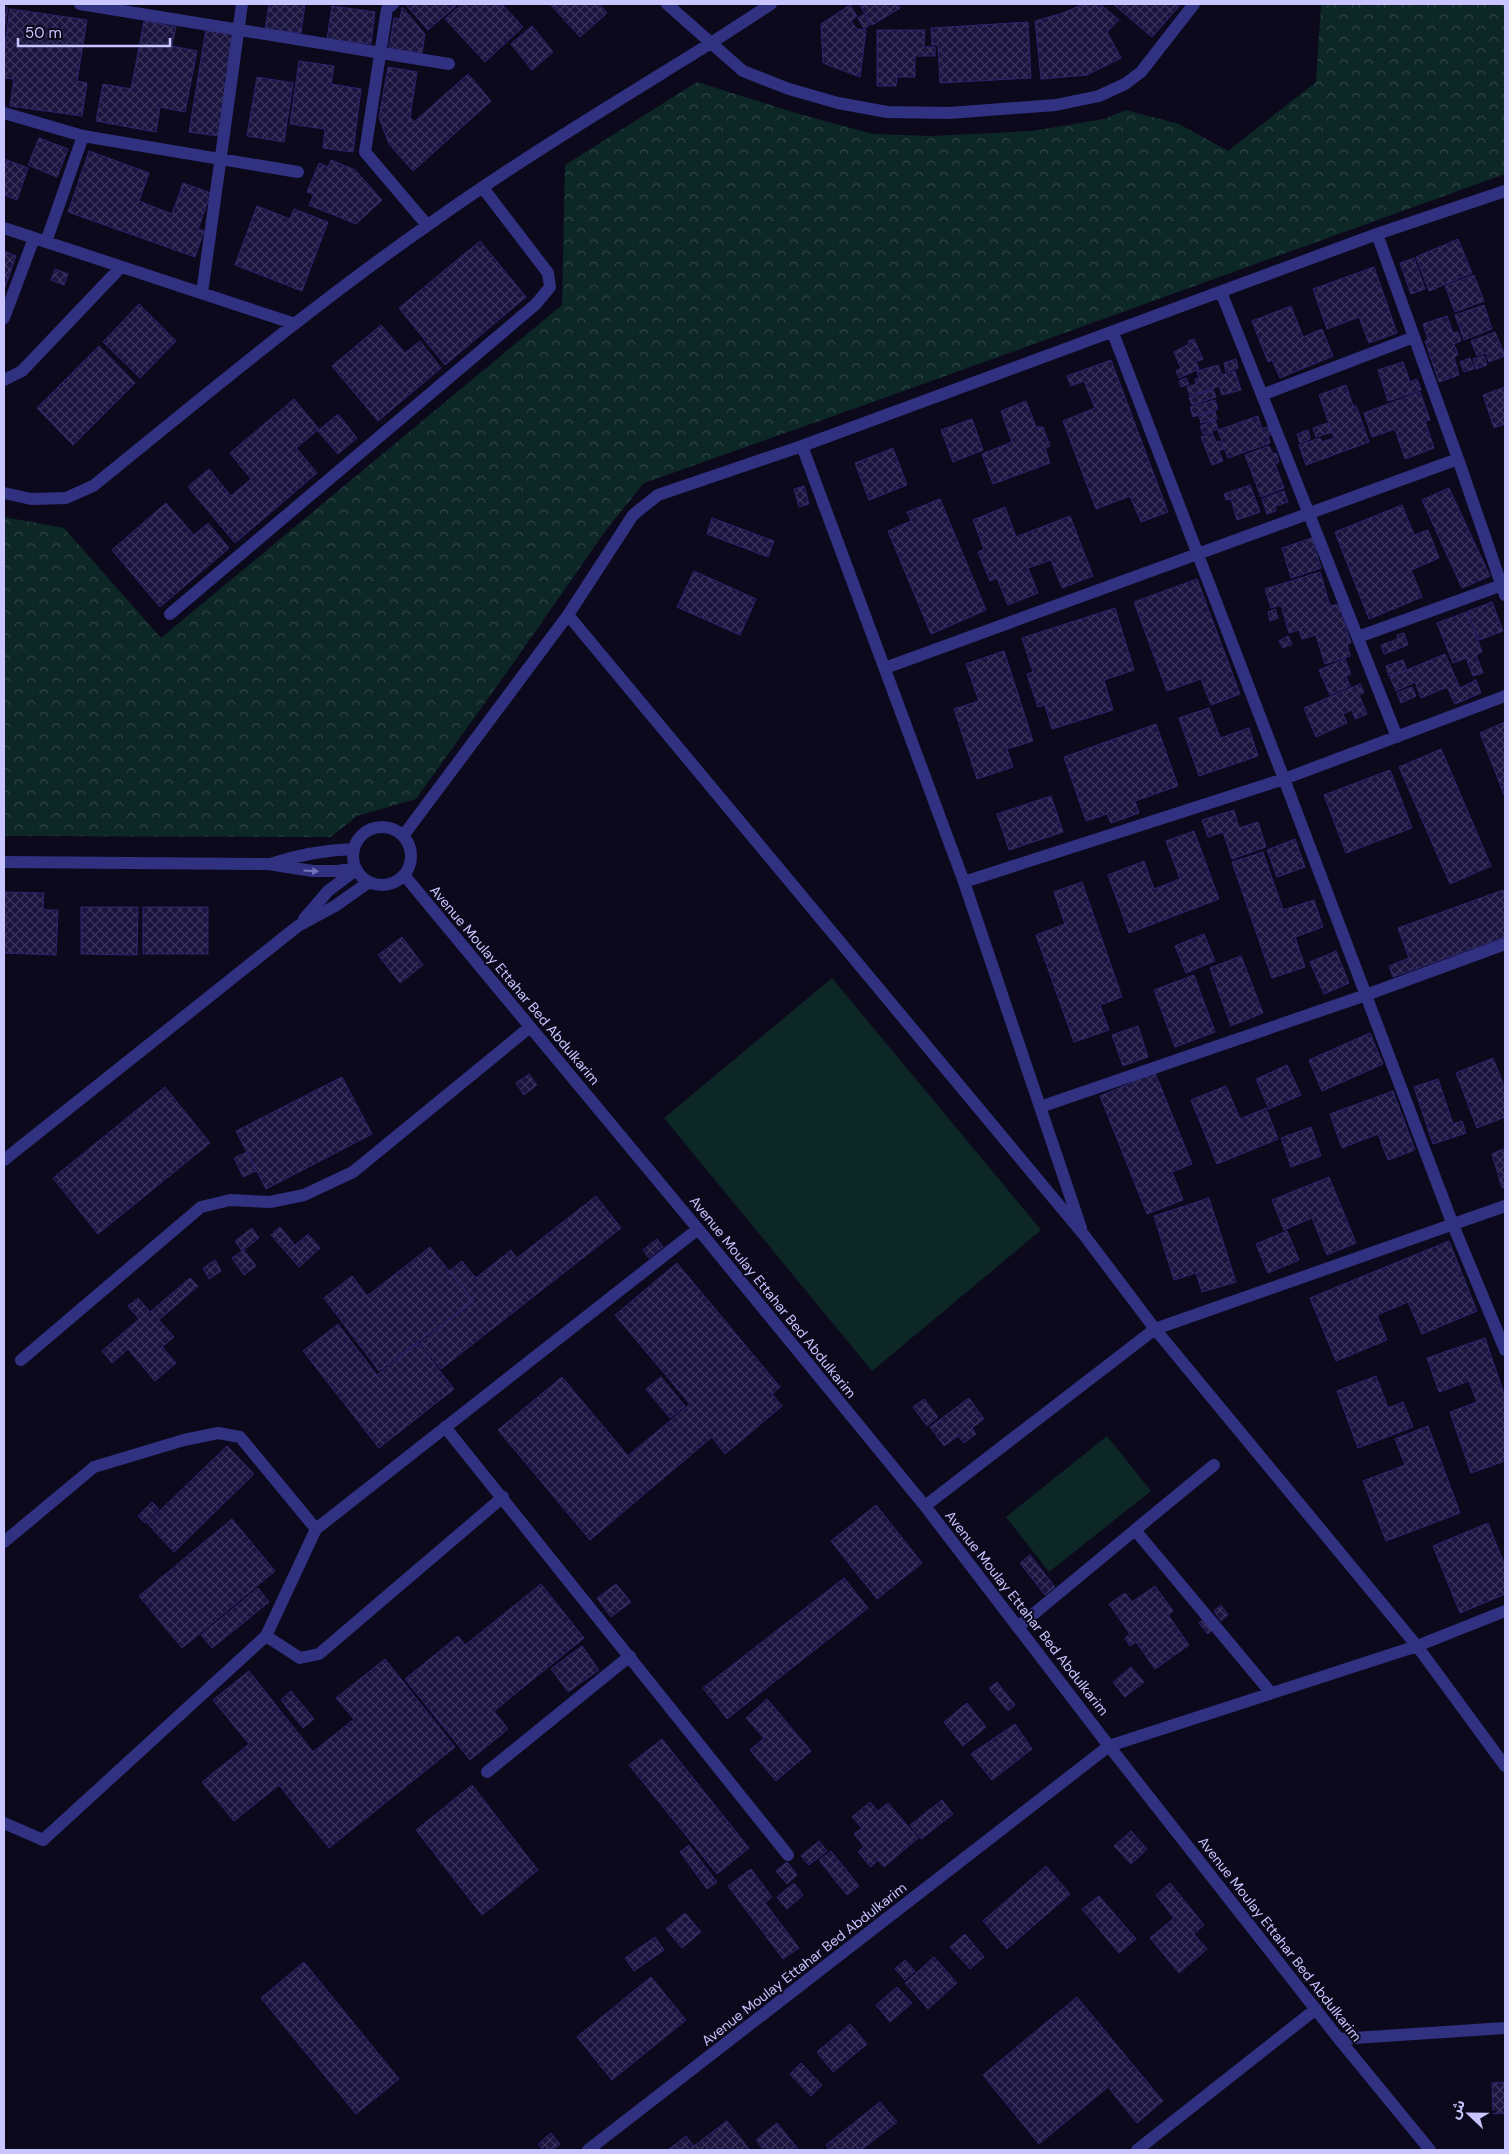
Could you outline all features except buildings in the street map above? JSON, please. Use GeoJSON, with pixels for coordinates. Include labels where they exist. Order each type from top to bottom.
{"type":"FeatureCollection","features":[{"type":"Feature","properties":{"kind":"street"},"geometry":{"type":"LineString","coordinates":[[80,4],[449,64]]}},
{"type":"Feature","properties":{"kind":"street"},"geometry":{"type":"LineString","coordinates":[[202,293],[242,4]]}},
{"type":"Feature","properties":{"kind":"street"},"geometry":{"type":"LineString","coordinates":[[393,4],[388,9],[365,152],[427,225]]}},
{"type":"Feature","properties":{"kind":"street"},"geometry":{"type":"LineString","coordinates":[[666,4],[743,71],[788,89],[838,103],[887,112],[948,113],[1056,105],[1099,96],[1125,84],[1141,72],[1194,4]]}},
{"type":"Feature","properties":{"kind":"street"},"geometry":{"type":"LineString","coordinates":[[4,493],[31,499],[66,498],[93,486],[295,324],[427,225],[771,4]]}},
{"type":"Feature","properties":{"kind":"street"},"geometry":{"type":"LineString","coordinates":[[4,113],[83,136],[298,172]]}},
{"type":"Feature","properties":{"kind":"street"},"geometry":{"type":"LineString","coordinates":[[4,318],[40,240],[83,136]]}},
{"type":"Feature","properties":{"kind":"street"},"geometry":{"type":"LineString","coordinates":[[170,614],[536,304],[550,287],[548,273],[483,188]]}},
{"type":"Feature","properties":{"kind":"street"},"geometry":{"type":"LineString","coordinates":[[403,836],[568,615],[633,515],[658,495],[802,446],[1113,333],[1377,234],[1505,191]]}},
{"type":"Feature","properties":{"kind":"street"},"geometry":{"type":"LineString","coordinates":[[4,228],[295,324]]}},
{"type":"Feature","properties":{"kind":"street"},"geometry":{"type":"LineString","coordinates":[[1358,637],[1504,590],[1377,234]]}},
{"type":"Feature","properties":{"kind":"street"},"geometry":{"type":"LineString","coordinates":[[4,380],[22,371],[121,267]]}},
{"type":"Feature","properties":{"kind":"street"},"geometry":{"type":"LineString","coordinates":[[1222,292],[1397,737]]}},
{"type":"Feature","properties":{"kind":"street"},"geometry":{"type":"LineString","coordinates":[[1113,333],[1454,1225],[1505,1350]]}},
{"type":"Feature","properties":{"kind":"street"},"geometry":{"type":"LineString","coordinates":[[1262,395],[1414,337]]}},
{"type":"Feature","properties":{"kind":"street"},"geometry":{"type":"LineString","coordinates":[[802,446],[964,882],[1084,1235]]}},
{"type":"Feature","properties":{"kind":"street"},"geometry":{"type":"LineString","coordinates":[[885,668],[1458,459]]}},
{"type":"Feature","properties":{"kind":"street"},"geometry":{"type":"LineString","coordinates":[[568,615],[1084,1235],[1155,1329],[1417,1646],[1505,1766]]}},
{"type":"Feature","properties":{"kind":"street"},"geometry":{"type":"LineString","coordinates":[[964,882],[1284,779],[1505,696]]}},
{"type":"Feature","properties":{"kind":"street"},"geometry":{"type":"LineString","coordinates":[[388,827],[403,836],[408,843],[411,860],[404,875],[387,884],[378,885],[369,882],[356,869],[352,855],[353,849],[357,840],[370,829],[388,827]]}},
{"type":"Feature","properties":{"kind":"street"},"geometry":{"type":"LineString","coordinates":[[268,864],[329,849],[353,849]]}},
{"type":"Feature","properties":{"kind":"street"},"geometry":{"type":"LineString","coordinates":[[4,862],[268,864],[313,871],[356,869]]}},
{"type":"Feature","properties":{"kind":"street"},"geometry":{"type":"LineString","coordinates":[[298,926],[328,891],[356,869]]}},
{"type":"Feature","properties":{"kind":"street","name":"Avenue Moulay Ettahar Bed Abdulkarim"},"geometry":{"type":"LineString","coordinates":[[404,875],[698,1228],[925,1506],[1109,1746],[1316,2009],[1430,2150]]}},
{"type":"Feature","properties":{"kind":"street"},"geometry":{"type":"LineString","coordinates":[[4,1160],[298,926],[335,906],[369,882]]}},
{"type":"Feature","properties":{"kind":"street"},"geometry":{"type":"LineString","coordinates":[[1040,1108],[1366,995],[1505,944]]}},
{"type":"Feature","properties":{"kind":"street"},"geometry":{"type":"LineString","coordinates":[[21,1360],[201,1207],[230,1200],[270,1202],[304,1195],[352,1172],[530,1027]]}},
{"type":"Feature","properties":{"kind":"street"},"geometry":{"type":"LineString","coordinates":[[925,1506],[1155,1329],[1505,1206]]}},
{"type":"Feature","properties":{"kind":"street"},"geometry":{"type":"LineString","coordinates":[[4,1823],[42,1840],[266,1636],[316,1529],[698,1228]]}},
{"type":"Feature","properties":{"kind":"street"},"geometry":{"type":"LineString","coordinates":[[445,1426],[788,1855]]}},
{"type":"Feature","properties":{"kind":"street"},"geometry":{"type":"LineString","coordinates":[[4,1542],[94,1467],[184,1440],[218,1433],[240,1437],[316,1529]]}},
{"type":"Feature","properties":{"kind":"street"},"geometry":{"type":"LineString","coordinates":[[1018,1627],[1214,1465]]}},
{"type":"Feature","properties":{"kind":"street"},"geometry":{"type":"LineString","coordinates":[[266,1636],[300,1658],[320,1654],[503,1497]]}},
{"type":"Feature","properties":{"kind":"street"},"geometry":{"type":"LineString","coordinates":[[1135,1530],[1271,1693]]}},
{"type":"Feature","properties":{"kind":"street"},"geometry":{"type":"LineString","coordinates":[[1109,1746],[1417,1646],[1505,1612]]}},
{"type":"Feature","properties":{"kind":"street"},"geometry":{"type":"LineString","coordinates":[[487,1772],[630,1656]]}},
{"type":"Feature","properties":{"kind":"street","name":"Avenue Moulay Ettahar Bed Abdulkarim"},"geometry":{"type":"LineString","coordinates":[[588,2150],[1109,1746]]}},
{"type":"Feature","properties":{"kind":"street"},"geometry":{"type":"LineString","coordinates":[[1137,2150],[1316,2009]]}},
{"type":"Feature","properties":{"kind":"street"},"geometry":{"type":"LineString","coordinates":[[1340,2039],[1505,2028]]}},
{"type":"Feature","properties":{"kind":"green space"},"geometry":{"type":"Polygon","coordinates":[[[1321,4],[1505,4],[1505,174],[644,483],[606,530],[416,799],[357,816],[331,837],[4,836],[4,517],[64,528],[161,638],[562,305],[565,165],[697,82],[796,113],[873,134],[931,136],[1032,131],[1104,119],[1126,110],[1179,124],[1228,151],[1316,82],[1321,4]]]}},
{"type":"Feature","properties":{"kind":"green space"},"geometry":{"type":"Polygon","coordinates":[[[832,978],[1041,1230],[872,1371],[664,1118],[832,978]]]}},
{"type":"Feature","properties":{"kind":"green space"},"geometry":{"type":"Polygon","coordinates":[[[1107,1436],[1151,1491],[1049,1572],[1006,1517],[1107,1436]]]}}]}
